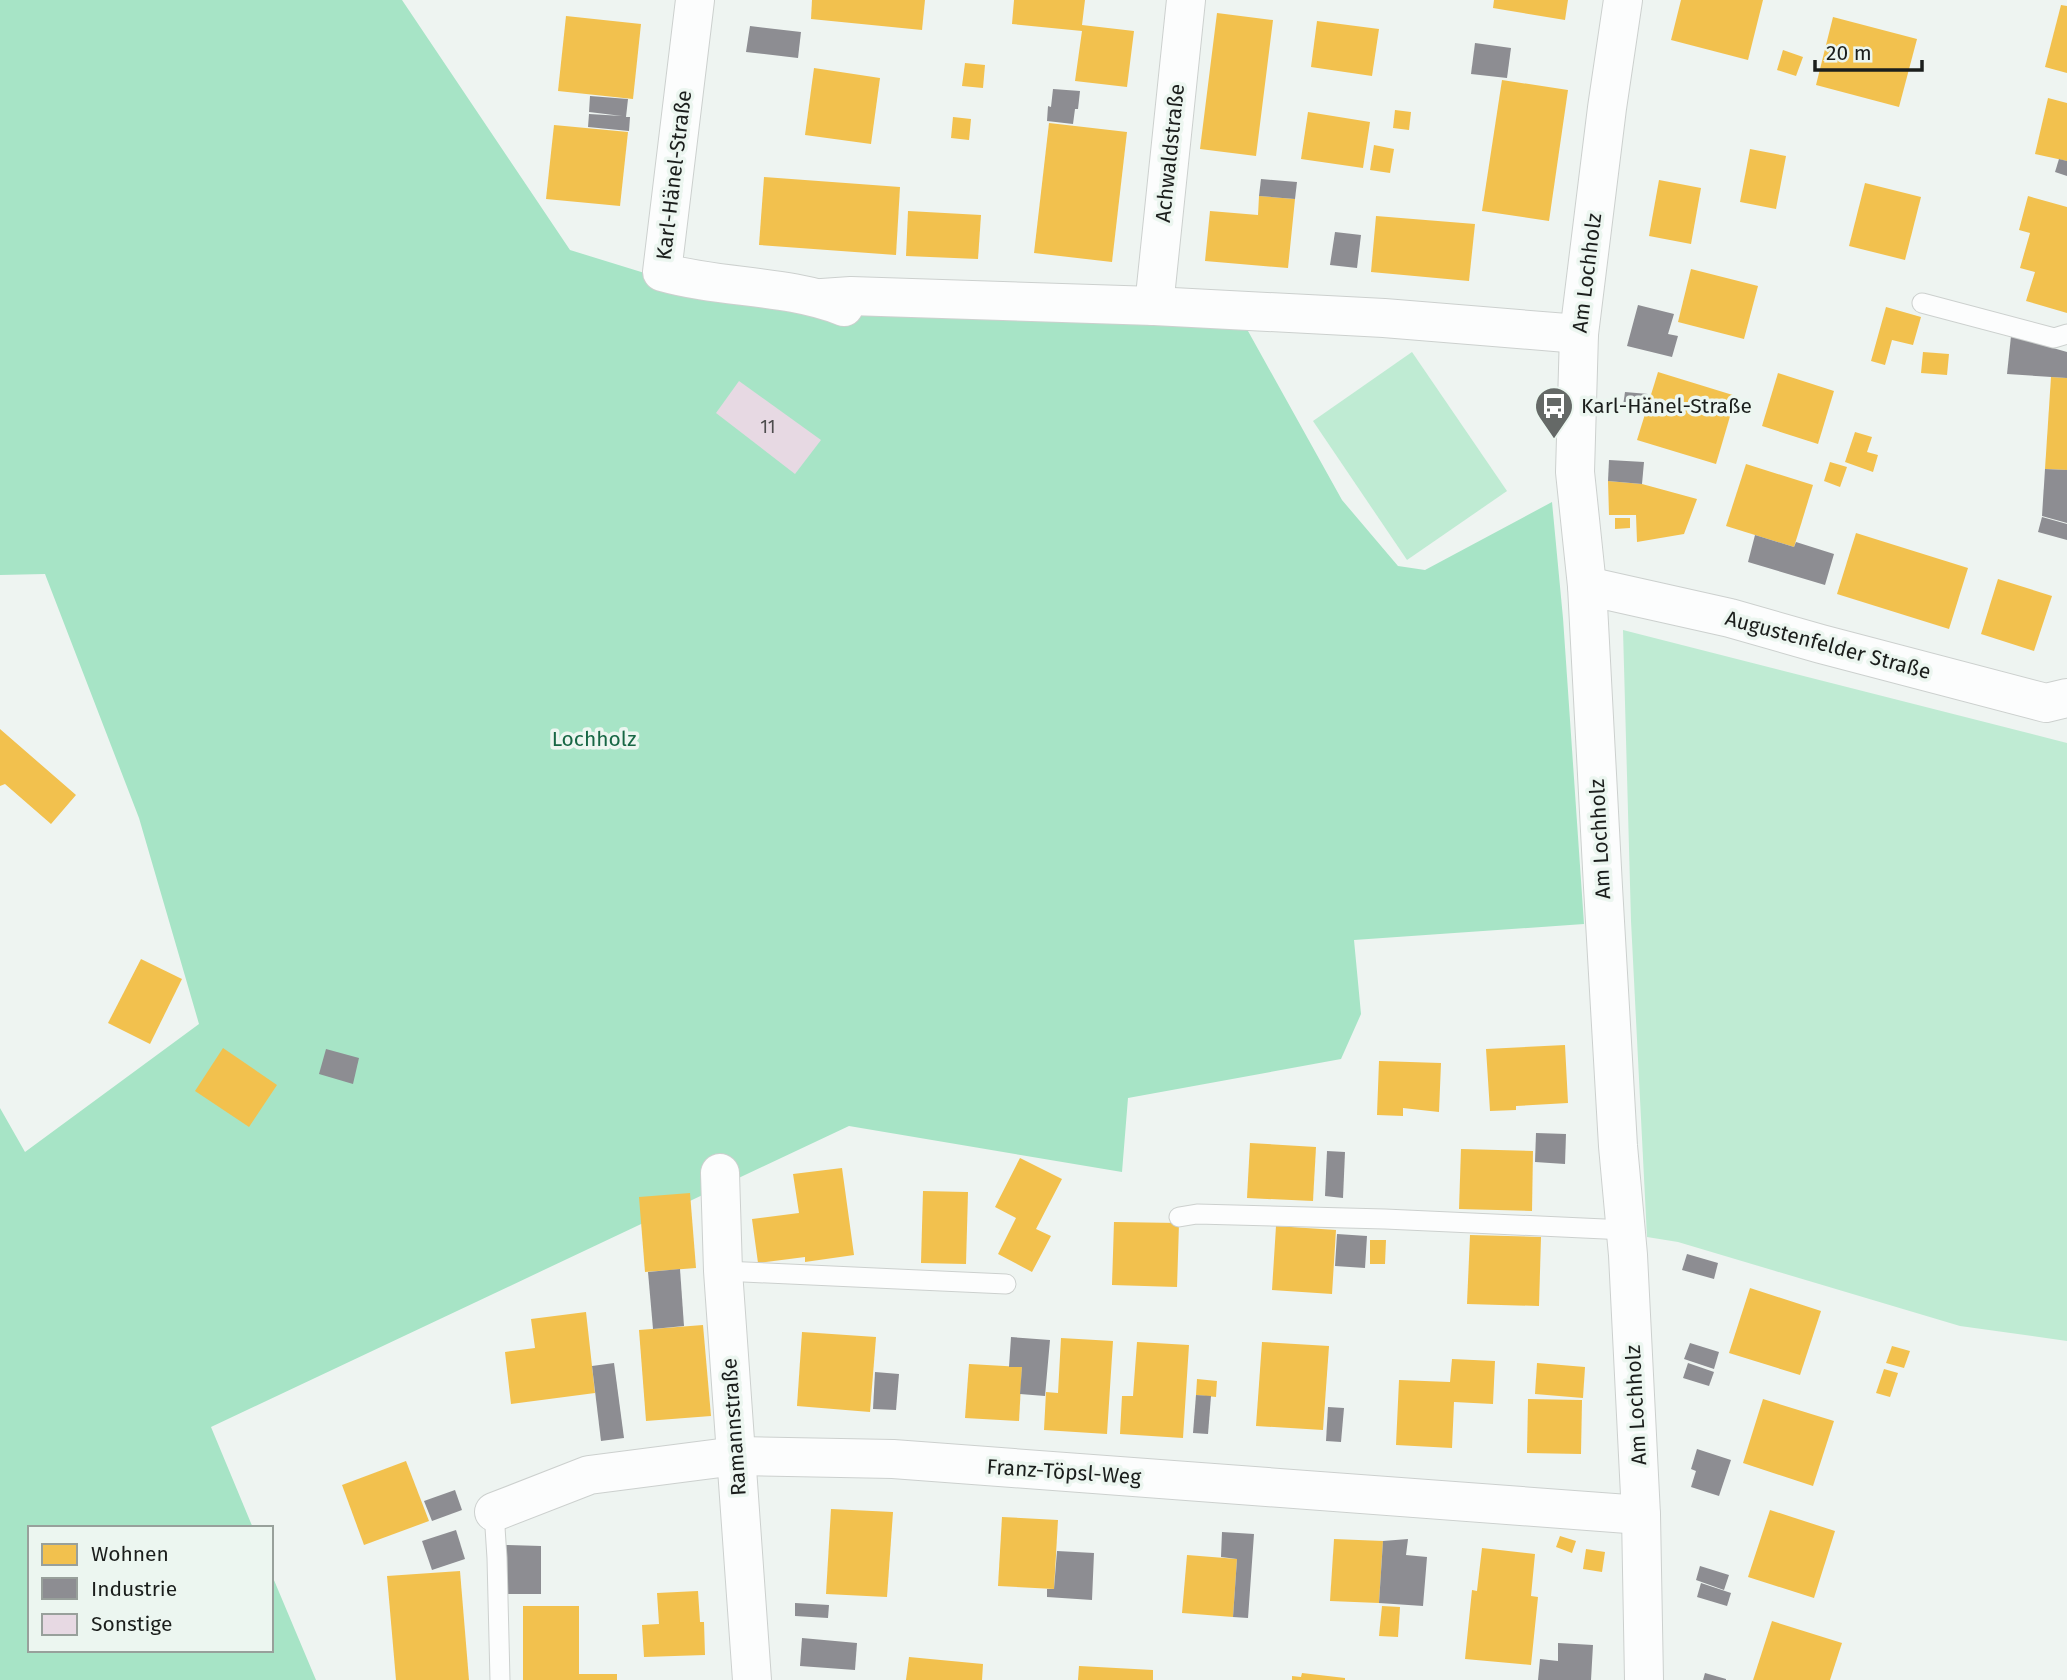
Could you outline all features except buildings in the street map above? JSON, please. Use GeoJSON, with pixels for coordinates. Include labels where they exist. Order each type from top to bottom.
{"type":"FeatureCollection","features":[{"type":"Feature","properties":{"kind":"street","name":"Karl-Hänel-Straße"},"geometry":{"type":"LineString","coordinates":[[695,0],[662,272],[690,280],[821,298],[864,314],[986,322],[1028,302],[1384,318],[1579,334]]}},
{"type":"Feature","properties":{"kind":"street","name":"Achwaldstraße"},"geometry":{"type":"LineString","coordinates":[[1154,306],[1186,0]]}},
{"type":"Feature","properties":{"kind":"street","name":"Am Lochholz"},"geometry":{"type":"LineString","coordinates":[[1623,0],[1579,334],[1575,472],[1587,586],[1604,914],[1626,1230],[1641,1515],[1644,1680]]}},
{"type":"Feature","properties":{"kind":"street","name":"Augustenfelder Straße"},"geometry":{"type":"LineString","coordinates":[[1587,586],[1730,618],[1821,644],[2060,703]]}},
{"type":"Feature","properties":{"kind":"street","name":"Ramannstraße"},"geometry":{"type":"LineString","coordinates":[[720,1173],[723,1271],[752,1680]]}},
{"type":"Feature","properties":{"kind":"street","name":"Franz-Töpsl-Weg"},"geometry":{"type":"LineString","coordinates":[[494,1512],[589,1475],[736,1456],[894,1459],[1641,1515]]}},
{"type":"Feature","properties":{"kind":"lane"},"geometry":{"type":"LineString","coordinates":[[1922,303],[2054,338],[2067,334]]}},
{"type":"Feature","properties":{"kind":"lane"},"geometry":{"type":"LineString","coordinates":[[1179,1217],[1197,1214],[1373,1219],[1626,1230]]}},
{"type":"Feature","properties":{"kind":"lane"},"geometry":{"type":"LineString","coordinates":[[723,1271],[1006,1284]]}},
{"type":"Feature","properties":{"kind":"lane"},"geometry":{"type":"LineString","coordinates":[[494,1512],[500,1680]]}},
{"type":"Feature","properties":{"kind":"green space","name":"Lochholz"},"geometry":{"type":"Polygon","coordinates":[[[0,0],[402,0],[570,250],[732,300],[1243,322],[1342,500],[1398,566],[1425,570],[1552,502],[1563,618],[1584,924],[1354,940],[1361,1014],[1341,1059],[1128,1098],[1122,1172],[849,1126],[211,1427],[252,1526],[28,1526],[28,1652],[273,1652],[273,1578],[316,1680],[0,1680],[0,1108],[25,1152],[199,1024],[139,818],[45,574],[0,575],[0,0]]]}},
{"type":"Feature","properties":{"kind":"green space"},"geometry":{"type":"Polygon","coordinates":[[[1412,352],[1507,491],[1407,560],[1313,421],[1412,352]]]}},
{"type":"Feature","properties":{"kind":"green space"},"geometry":{"type":"Polygon","coordinates":[[[1623,630],[2067,743],[2067,1341],[1960,1326],[1678,1242],[1647,1237],[1631,921],[1623,630]]]}},
{"type":"Feature","properties":{"kind":"place","name":"Karl-Hänel-Straße"},"geometry":{"type":"Point","coordinates":[1554,440]}}]}
